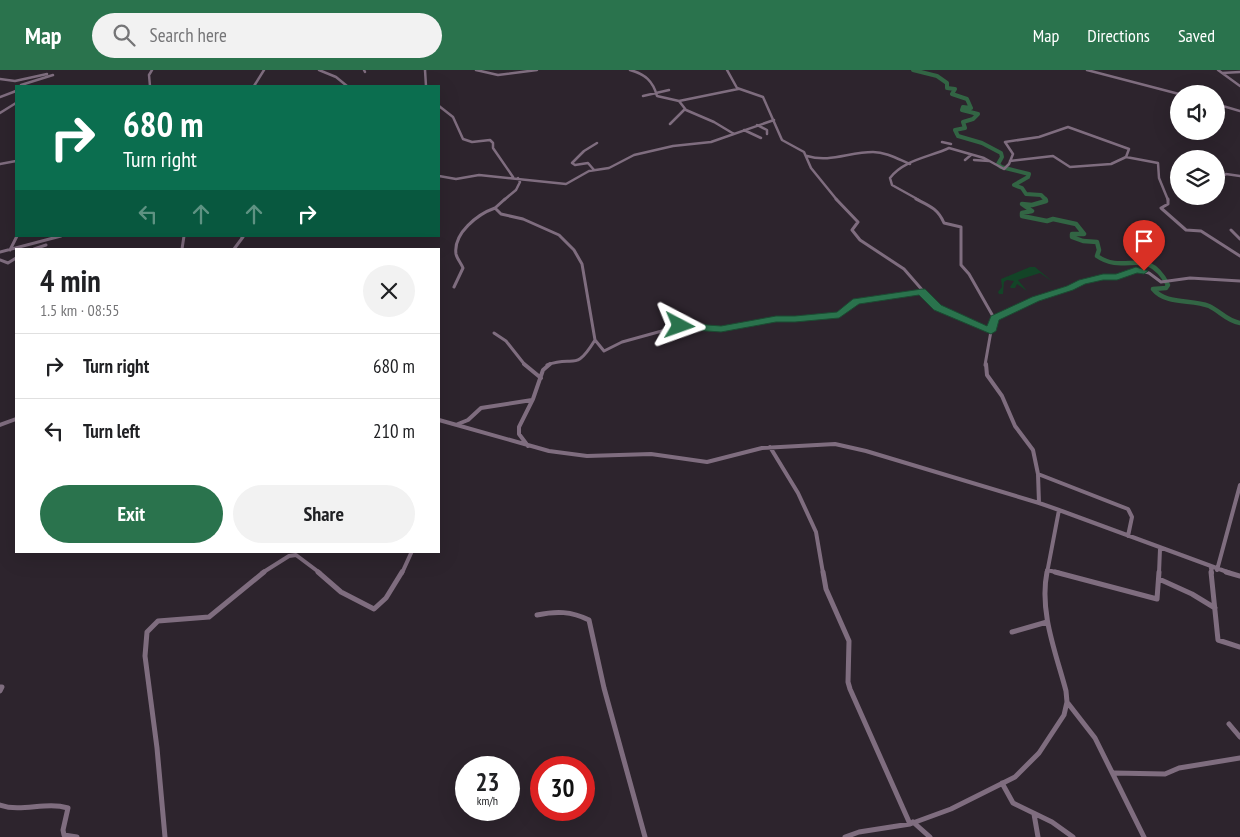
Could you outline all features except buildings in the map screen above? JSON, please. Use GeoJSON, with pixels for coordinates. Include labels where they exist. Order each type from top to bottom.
{"type":"FeatureCollection","features":[{"type":"Feature","properties":{"kind":"street"},"geometry":{"type":"LineString","coordinates":[[150,85],[149,75],[152,70]]}},
{"type":"Feature","properties":{"kind":"street"},"geometry":{"type":"LineString","coordinates":[[255,85],[264,70]]}},
{"type":"Feature","properties":{"kind":"street"},"geometry":{"type":"LineString","coordinates":[[319,70],[336,77],[346,85]]}},
{"type":"Feature","properties":{"kind":"street"},"geometry":{"type":"LineString","coordinates":[[425,70],[426,85]]}},
{"type":"Feature","properties":{"kind":"street"},"geometry":{"type":"LineString","coordinates":[[476,70],[498,75],[537,70]]}},
{"type":"Feature","properties":{"kind":"street"},"geometry":{"type":"LineString","coordinates":[[630,70],[641,73],[655,86],[656,94]]}},
{"type":"Feature","properties":{"kind":"street"},"geometry":{"type":"LineString","coordinates":[[727,70],[738,89]]}},
{"type":"Feature","properties":{"kind":"street"},"geometry":{"type":"LineString","coordinates":[[1087,70],[1170,92]]}},
{"type":"Feature","properties":{"kind":"street"},"geometry":{"type":"LineString","coordinates":[[1218,70],[1240,86]]}},
{"type":"Feature","properties":{"kind":"street"},"geometry":{"type":"LineString","coordinates":[[1222,73],[1240,72]]}},
{"type":"Feature","properties":{"kind":"street"},"geometry":{"type":"LineString","coordinates":[[0,79],[15,81],[47,74]]}},
{"type":"Feature","properties":{"kind":"street"},"geometry":{"type":"LineString","coordinates":[[15,81],[22,85],[53,75]]}},
{"type":"Feature","properties":{"kind":"street"},"geometry":{"type":"LineString","coordinates":[[656,94],[663,98],[680,102],[738,89],[762,97],[782,140],[802,150],[807,156],[810,168],[828,192],[858,222],[852,230],[860,240],[901,266],[937,308],[991,331]]}},
{"type":"Feature","properties":{"kind":"street"},"geometry":{"type":"LineString","coordinates":[[643,96],[669,90]]}},
{"type":"Feature","properties":{"kind":"street"},"geometry":{"type":"LineString","coordinates":[[0,97],[15,91]]}},
{"type":"Feature","properties":{"kind":"street"},"geometry":{"type":"LineString","coordinates":[[680,102],[689,112],[714,122],[734,134]]}},
{"type":"Feature","properties":{"kind":"street"},"geometry":{"type":"LineString","coordinates":[[0,113],[15,104]]}},
{"type":"Feature","properties":{"kind":"street"},"geometry":{"type":"LineString","coordinates":[[440,107],[453,117],[463,139],[472,142],[490,140],[493,143],[493,148],[513,177]]}},
{"type":"Feature","properties":{"kind":"street"},"geometry":{"type":"LineString","coordinates":[[1225,107],[1240,111]]}},
{"type":"Feature","properties":{"kind":"street"},"geometry":{"type":"LineString","coordinates":[[670,124],[685,109]]}},
{"type":"Feature","properties":{"kind":"street"},"geometry":{"type":"LineString","coordinates":[[680,113],[689,112]]}},
{"type":"Feature","properties":{"kind":"street"},"geometry":{"type":"LineString","coordinates":[[440,176],[456,178],[479,175],[513,177],[566,184],[594,170],[609,168],[634,155],[659,148],[711,142],[774,120]]}},
{"type":"Feature","properties":{"kind":"street"},"geometry":{"type":"LineString","coordinates":[[757,125],[767,130],[766,133],[762,131]]}},
{"type":"Feature","properties":{"kind":"street"},"geometry":{"type":"LineString","coordinates":[[1040,503],[1038,474],[1033,450],[1016,426],[1002,396],[987,375],[985,368],[994,318],[969,274],[961,265],[961,227],[944,223],[940,213],[935,208],[907,195],[892,185],[890,178],[893,174],[910,164],[948,148],[986,158],[1003,169],[1010,161],[1012,154],[1005,142],[1039,137],[1068,128],[1129,149],[1126,157]]}},
{"type":"Feature","properties":{"kind":"street"},"geometry":{"type":"LineString","coordinates":[[744,130],[761,138]]}},
{"type":"Feature","properties":{"kind":"street"},"geometry":{"type":"LineString","coordinates":[[942,142],[951,144],[948,148]]}},
{"type":"Feature","properties":{"kind":"street"},"geometry":{"type":"LineString","coordinates":[[594,170],[588,163],[575,165],[572,163],[584,151],[598,143]]}},
{"type":"Feature","properties":{"kind":"street"},"geometry":{"type":"LineString","coordinates":[[807,156],[826,161],[854,154],[882,152],[910,164]]}},
{"type":"Feature","properties":{"kind":"street"},"geometry":{"type":"LineString","coordinates":[[965,160],[971,155]]}},
{"type":"Feature","properties":{"kind":"street"},"geometry":{"type":"LineString","coordinates":[[1010,161],[1053,156],[1068,167],[1111,164],[1126,157],[1158,163],[1159,178],[1168,199],[1168,204],[1161,208],[1186,230],[1201,231],[1240,256]]}},
{"type":"Feature","properties":{"kind":"street"},"geometry":{"type":"LineString","coordinates":[[974,159],[994,162]]}},
{"type":"Feature","properties":{"kind":"street"},"geometry":{"type":"LineString","coordinates":[[0,164],[15,161]]}},
{"type":"Feature","properties":{"kind":"street"},"geometry":{"type":"LineString","coordinates":[[1225,174],[1240,176]]}},
{"type":"Feature","properties":{"kind":"street"},"geometry":{"type":"LineString","coordinates":[[454,287],[463,268],[456,255],[457,245],[476,218],[495,208],[516,190],[520,182],[518,178]]}},
{"type":"Feature","properties":{"kind":"street"},"geometry":{"type":"LineString","coordinates":[[495,208],[501,214],[523,219],[559,235],[574,250],[582,264],[595,340],[606,351],[622,342],[680,326],[721,329],[776,319],[839,315],[856,301],[922,292]]}},
{"type":"Feature","properties":{"kind":"street"},"geometry":{"type":"LineString","coordinates":[[1230,230],[1240,239]]}},
{"type":"Feature","properties":{"kind":"street"},"geometry":{"type":"LineString","coordinates":[[10,250],[16,237]]}},
{"type":"Feature","properties":{"kind":"street"},"geometry":{"type":"LineString","coordinates":[[38,237],[38,242]]}},
{"type":"Feature","properties":{"kind":"street"},"geometry":{"type":"LineString","coordinates":[[17,248],[57,237]]}},
{"type":"Feature","properties":{"kind":"street"},"geometry":{"type":"LineString","coordinates":[[235,248],[243,237]]}},
{"type":"Feature","properties":{"kind":"street"},"geometry":{"type":"LineString","coordinates":[[46,240],[46,247]]}},
{"type":"Feature","properties":{"kind":"street"},"geometry":{"type":"LineString","coordinates":[[0,252],[15,249]]}},
{"type":"Feature","properties":{"kind":"street"},"geometry":{"type":"LineString","coordinates":[[0,260],[8,263],[15,259]]}},
{"type":"Feature","properties":{"kind":"street"},"geometry":{"type":"LineString","coordinates":[[994,318],[1035,299],[1070,288],[1082,282],[1103,277],[1117,277],[1136,270],[1148,272],[1161,282],[1170,278],[1186,277],[1240,281]]}},
{"type":"Feature","properties":{"kind":"street"},"geometry":{"type":"LineString","coordinates":[[494,333],[519,357],[522,365],[541,378]]}},
{"type":"Feature","properties":{"kind":"street"},"geometry":{"type":"LineString","coordinates":[[528,446],[519,434],[519,427],[547,365],[552,362],[579,361],[595,340]]}},
{"type":"Feature","properties":{"kind":"street"},"geometry":{"type":"LineString","coordinates":[[458,425],[468,420],[482,408],[532,400]]}},
{"type":"Feature","properties":{"kind":"street"},"geometry":{"type":"LineString","coordinates":[[0,425],[15,419]]}},
{"type":"Feature","properties":{"kind":"street"},"geometry":{"type":"LineString","coordinates":[[440,420],[549,452],[587,456],[651,454],[707,462],[770,447],[821,443],[845,446],[1040,503],[1211,568],[1240,576]]}},
{"type":"Feature","properties":{"kind":"street"},"geometry":{"type":"LineString","coordinates":[[770,447],[798,492],[816,532],[826,588],[848,641],[850,689],[866,729],[911,823],[930,837]]}},
{"type":"Feature","properties":{"kind":"street"},"geometry":{"type":"LineString","coordinates":[[1038,474],[1070,484],[1128,510],[1132,516],[1128,536]]}},
{"type":"Feature","properties":{"kind":"street"},"geometry":{"type":"LineString","coordinates":[[1217,570],[1240,485]]}},
{"type":"Feature","properties":{"kind":"street"},"geometry":{"type":"LineString","coordinates":[[845,837],[859,832],[911,823],[951,809],[1015,777],[1039,753],[1064,715],[1067,702],[1066,692],[1047,622],[1045,583],[1059,510]]}},
{"type":"Feature","properties":{"kind":"street"},"geometry":{"type":"LineString","coordinates":[[1047,570],[1157,600],[1160,548]]}},
{"type":"Feature","properties":{"kind":"street"},"geometry":{"type":"LineString","coordinates":[[165,837],[157,748],[145,656],[147,632],[151,626],[158,621],[210,618],[270,567],[289,556],[296,555],[341,592],[374,609],[382,603],[401,576],[411,553]]}},
{"type":"Feature","properties":{"kind":"street"},"geometry":{"type":"LineString","coordinates":[[1211,568],[1218,640],[1240,647]]}},
{"type":"Feature","properties":{"kind":"street"},"geometry":{"type":"LineString","coordinates":[[1159,580],[1192,594],[1215,608]]}},
{"type":"Feature","properties":{"kind":"street"},"geometry":{"type":"LineString","coordinates":[[537,615],[566,612],[577,613],[589,620],[604,688],[645,837]]}},
{"type":"Feature","properties":{"kind":"street"},"geometry":{"type":"LineString","coordinates":[[1012,632],[1047,622]]}},
{"type":"Feature","properties":{"kind":"street"},"geometry":{"type":"LineString","coordinates":[[0,686],[0,691]]}},
{"type":"Feature","properties":{"kind":"street"},"geometry":{"type":"LineString","coordinates":[[1067,702],[1095,738],[1114,773],[1144,837]]}},
{"type":"Feature","properties":{"kind":"street"},"geometry":{"type":"LineString","coordinates":[[1229,724],[1240,738]]}},
{"type":"Feature","properties":{"kind":"street"},"geometry":{"type":"LineString","coordinates":[[1114,773],[1165,774],[1179,768],[1240,758]]}},
{"type":"Feature","properties":{"kind":"street"},"geometry":{"type":"LineString","coordinates":[[1002,783],[1013,803],[1052,822],[1073,837]]}},
{"type":"Feature","properties":{"kind":"street"},"geometry":{"type":"LineString","coordinates":[[0,805],[15,808],[60,804],[68,808],[63,830],[64,835],[77,837]]}},
{"type":"Feature","properties":{"kind":"street"},"geometry":{"type":"LineString","coordinates":[[1034,814],[1038,837]]}},
{"type":"Feature","properties":{"kind":"green space"},"geometry":{"type":"Polygon","coordinates":[[[1030,267],[1035,267],[1053,282],[1040,273],[1018,280],[1027,291],[1017,284],[1015,288],[1011,288],[1014,281],[1007,280],[1004,282],[1003,294],[999,294],[998,292],[1002,287],[1001,279],[1030,267]]]}},
{"type":"Feature","properties":{"kind":"waterway"},"geometry":{"type":"LineString","coordinates":[[913,70],[937,76],[947,83],[947,88],[955,89],[952,94],[967,99],[971,108],[963,107],[962,110],[978,114],[973,119],[963,122],[965,128],[955,130],[958,136],[982,143],[1001,153],[1002,157],[998,164],[1001,167],[1029,174],[1028,177],[1014,185],[1022,188],[1026,194],[1041,195],[1045,199]]}},
{"type":"Feature","properties":{"kind":"waterway"},"geometry":{"type":"LineString","coordinates":[[1045,199],[1046,201],[1032,205],[1022,204],[1032,211],[1022,213],[1022,216],[1047,221],[1053,219],[1076,224],[1084,234],[1072,234],[1072,237],[1083,241],[1097,242],[1099,250],[1097,256],[1117,263],[1144,263],[1152,266],[1160,273],[1168,285],[1166,288],[1153,289],[1158,294],[1172,300],[1209,306],[1231,320],[1240,323]]}},
{"type":"Feature","properties":{"kind":"route"},"geometry":{"type":"LineString","coordinates":[[680,326],[721,329],[776,319],[819,318],[839,315],[856,301],[922,292],[937,308],[991,331],[994,318],[1035,299],[1070,288],[1082,282],[1103,277],[1117,277],[1130,271],[1144,271]]}}]}
